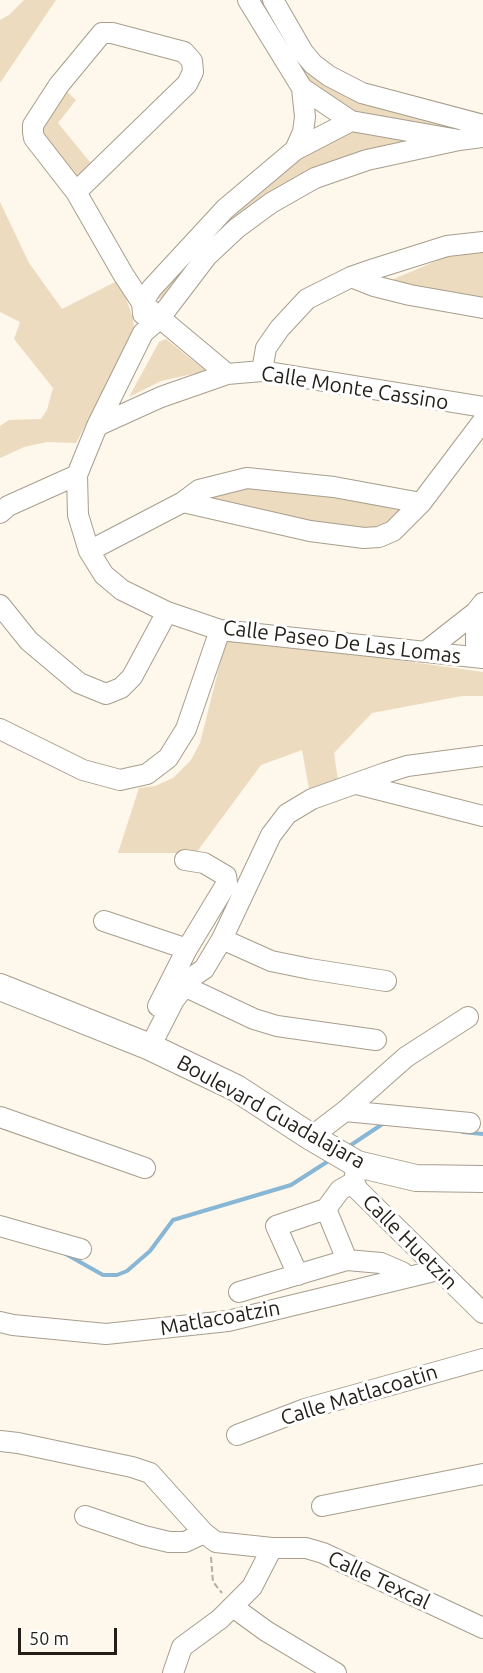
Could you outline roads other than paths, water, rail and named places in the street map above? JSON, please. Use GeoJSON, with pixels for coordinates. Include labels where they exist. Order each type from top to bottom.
{"type":"FeatureCollection","features":[{"type":"Feature","properties":{"kind":"main road","name":"Boulevard Guadalajara"},"geometry":{"type":"LineString","coordinates":[[0,987],[144,1045],[236,1088],[317,1140],[353,1168],[416,1178],[483,1179]]}},
{"type":"Feature","properties":{"kind":"street"},"geometry":{"type":"LineString","coordinates":[[248,0],[302,88],[351,121],[459,140]]}},
{"type":"Feature","properties":{"kind":"street"},"geometry":{"type":"LineString","coordinates":[[273,0],[303,52],[313,64],[329,76],[362,93],[483,125]]}},
{"type":"Feature","properties":{"kind":"street"},"geometry":{"type":"LineString","coordinates":[[76,192],[187,84],[193,72],[192,61],[184,52],[112,33],[102,33],[72,68],[33,125],[33,132],[34,138],[76,192],[142,303],[227,374]]}},
{"type":"Feature","properties":{"kind":"street"},"geometry":{"type":"LineString","coordinates":[[295,150],[303,132],[305,117],[302,88]]}},
{"type":"Feature","properties":{"kind":"street"},"geometry":{"type":"LineString","coordinates":[[143,333],[142,303],[152,288],[225,209],[295,150],[351,121]]}},
{"type":"Feature","properties":{"kind":"street"},"geometry":{"type":"LineString","coordinates":[[0,513],[8,506],[77,475],[97,426],[143,333],[159,319],[207,256],[237,228],[271,203],[315,178],[340,168],[459,140],[483,137]]}},
{"type":"Feature","properties":{"kind":"street"},"geometry":{"type":"LineString","coordinates":[[262,371],[266,348],[280,328],[307,299],[351,277],[447,246],[483,242]]}},
{"type":"Feature","properties":{"kind":"street"},"geometry":{"type":"LineString","coordinates":[[351,277],[374,286],[410,295],[483,308]]}},
{"type":"Feature","properties":{"kind":"street","name":"Calle Monte Cassino"},"geometry":{"type":"LineString","coordinates":[[97,426],[161,397],[227,374],[262,371],[483,407]]}},
{"type":"Feature","properties":{"kind":"street"},"geometry":{"type":"LineString","coordinates":[[183,502],[310,531],[364,538],[379,537],[393,531],[421,503],[483,421]]}},
{"type":"Feature","properties":{"kind":"street","name":"Calle Paseo De Las Lomas"},"geometry":{"type":"LineString","coordinates":[[77,475],[78,515],[89,551],[104,575],[122,590],[167,612],[220,630],[479,658]]}},
{"type":"Feature","properties":{"kind":"street"},"geometry":{"type":"LineString","coordinates":[[89,551],[183,502],[199,490],[247,478],[334,487],[421,503]]}},
{"type":"Feature","properties":{"kind":"street"},"geometry":{"type":"LineString","coordinates":[[0,605],[29,641],[79,683],[106,694],[121,688],[132,677],[167,612]]}},
{"type":"Feature","properties":{"kind":"street"},"geometry":{"type":"LineString","coordinates":[[425,652],[480,608]]}},
{"type":"Feature","properties":{"kind":"street"},"geometry":{"type":"LineString","coordinates":[[479,658],[480,608]]}},
{"type":"Feature","properties":{"kind":"street"},"geometry":{"type":"LineString","coordinates":[[0,729],[83,770],[120,780],[147,774],[168,758],[186,729],[220,630]]}},
{"type":"Feature","properties":{"kind":"street"},"geometry":{"type":"LineString","coordinates":[[144,1045],[184,986],[204,969],[222,939],[271,835],[287,814],[312,799],[406,766],[483,756]]}},
{"type":"Feature","properties":{"kind":"street"},"geometry":{"type":"LineString","coordinates":[[357,784],[483,816]]}},
{"type":"Feature","properties":{"kind":"street"},"geometry":{"type":"LineString","coordinates":[[144,1045],[188,950],[227,883],[226,876],[204,863],[185,860]]}},
{"type":"Feature","properties":{"kind":"street"},"geometry":{"type":"LineString","coordinates":[[104,921],[188,950]]}},
{"type":"Feature","properties":{"kind":"street"},"geometry":{"type":"LineString","coordinates":[[222,939],[271,960],[310,969],[386,981]]}},
{"type":"Feature","properties":{"kind":"street"},"geometry":{"type":"LineString","coordinates":[[184,986],[254,1019],[277,1026],[376,1040]]}},
{"type":"Feature","properties":{"kind":"street"},"geometry":{"type":"LineString","coordinates":[[317,1140],[345,1111],[406,1057],[468,1017]]}},
{"type":"Feature","properties":{"kind":"street"},"geometry":{"type":"LineString","coordinates":[[345,1111],[470,1123]]}},
{"type":"Feature","properties":{"kind":"street"},"geometry":{"type":"LineString","coordinates":[[0,1117],[145,1168]]}},
{"type":"Feature","properties":{"kind":"street"},"geometry":{"type":"LineString","coordinates":[[298,1275],[276,1226],[326,1209],[353,1168]]}},
{"type":"Feature","properties":{"kind":"street","name":"Calle Huetzin"},"geometry":{"type":"LineString","coordinates":[[353,1168],[358,1190],[483,1313]]}},
{"type":"Feature","properties":{"kind":"street"},"geometry":{"type":"LineString","coordinates":[[326,1209],[347,1260]]}},
{"type":"Feature","properties":{"kind":"street"},"geometry":{"type":"LineString","coordinates":[[0,1226],[81,1249]]}},
{"type":"Feature","properties":{"kind":"street"},"geometry":{"type":"LineString","coordinates":[[239,1292],[347,1260],[381,1263],[408,1277]]}},
{"type":"Feature","properties":{"kind":"street","name":"Matlacoatzin"},"geometry":{"type":"LineString","coordinates":[[0,1322],[106,1334],[228,1321],[438,1270]]}},
{"type":"Feature","properties":{"kind":"street","name":"Calle Matlacoatin"},"geometry":{"type":"LineString","coordinates":[[237,1435],[305,1409],[483,1359]]}},
{"type":"Feature","properties":{"kind":"street"},"geometry":{"type":"LineString","coordinates":[[0,1441],[132,1467],[150,1473],[207,1536],[185,1542],[169,1542],[85,1516]]}},
{"type":"Feature","properties":{"kind":"street"},"geometry":{"type":"LineString","coordinates":[[322,1506],[483,1474]]}},
{"type":"Feature","properties":{"kind":"street","name":"Calle Texcal"},"geometry":{"type":"LineString","coordinates":[[207,1536],[222,1544],[306,1548],[323,1553],[483,1628]]}},
{"type":"Feature","properties":{"kind":"street"},"geometry":{"type":"LineString","coordinates":[[174,1673],[182,1647],[233,1607],[256,1582],[272,1548]]}},
{"type":"Feature","properties":{"kind":"street"},"geometry":{"type":"LineString","coordinates":[[233,1607],[275,1637],[336,1673]]}},
{"type":"Feature","properties":{"kind":"waterway"},"geometry":{"type":"LineString","coordinates":[[348,1147],[384,1123]]}},
{"type":"Feature","properties":{"kind":"waterway"},"geometry":{"type":"LineString","coordinates":[[463,1132],[483,1134]]}},
{"type":"Feature","properties":{"kind":"waterway"},"geometry":{"type":"LineString","coordinates":[[64,1253],[103,1275],[117,1275],[127,1271],[150,1251],[173,1220],[291,1185],[330,1160]]}}]}
